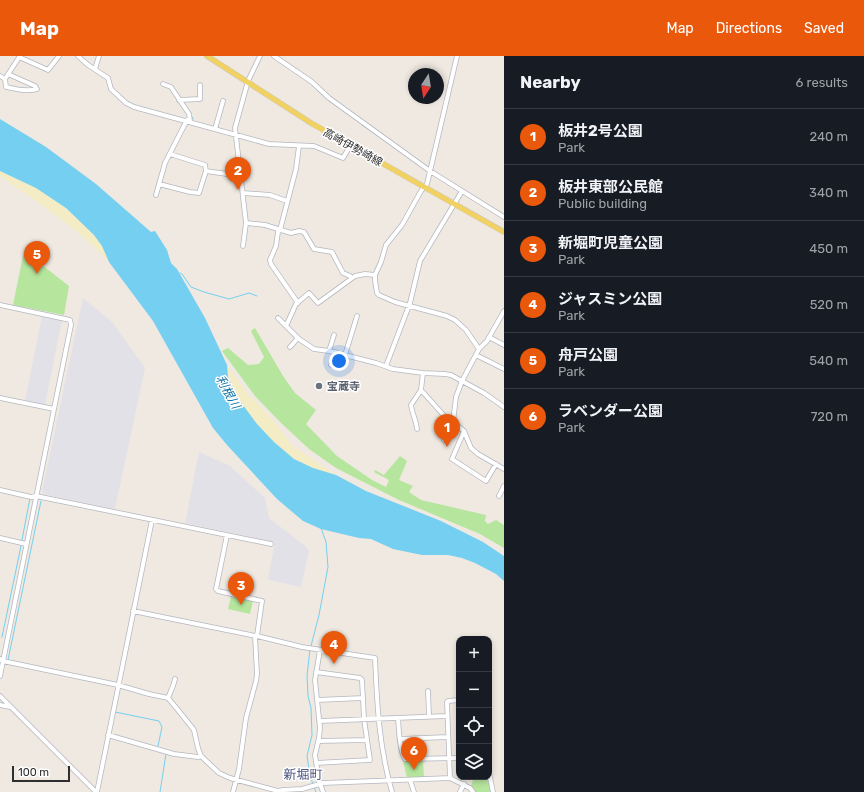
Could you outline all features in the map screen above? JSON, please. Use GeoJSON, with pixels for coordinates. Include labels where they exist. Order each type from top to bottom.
{"type":"FeatureCollection","features":[{"type":"Feature","properties":{"kind":"main road","name":"高崎伊勢崎線"},"geometry":{"type":"LineString","coordinates":[[207,56],[304,120],[504,232]]}},
{"type":"Feature","properties":{"kind":"street"},"geometry":{"type":"LineString","coordinates":[[8,74],[36,86],[36,89],[24,91],[6,87],[5,79],[8,74],[20,56],[48,70],[59,56]]}},
{"type":"Feature","properties":{"kind":"street"},"geometry":{"type":"LineString","coordinates":[[78,56],[95,70],[108,78],[111,89],[126,103],[269,144],[317,147],[343,158],[350,146]]}},
{"type":"Feature","properties":{"kind":"street"},"geometry":{"type":"LineString","coordinates":[[95,70],[98,56]]}},
{"type":"Feature","properties":{"kind":"street"},"geometry":{"type":"LineString","coordinates":[[243,246],[246,224],[235,128],[247,83],[260,56]]}},
{"type":"Feature","properties":{"kind":"street"},"geometry":{"type":"LineString","coordinates":[[274,56],[312,82],[329,98],[430,171],[504,217]]}},
{"type":"Feature","properties":{"kind":"street"},"geometry":{"type":"LineString","coordinates":[[457,56],[427,184],[402,225],[386,245],[375,275],[375,280],[378,294],[395,302],[447,316],[455,320],[466,330],[479,349]]}},
{"type":"Feature","properties":{"kind":"street"},"geometry":{"type":"LineString","coordinates":[[0,76],[5,79]]}},
{"type":"Feature","properties":{"kind":"street"},"geometry":{"type":"LineString","coordinates":[[156,195],[160,184],[164,163],[188,121],[189,114],[171,87],[163,84]]}},
{"type":"Feature","properties":{"kind":"street"},"geometry":{"type":"LineString","coordinates":[[179,100],[200,98],[200,85]]}},
{"type":"Feature","properties":{"kind":"street"},"geometry":{"type":"LineString","coordinates":[[215,129],[223,101]]}},
{"type":"Feature","properties":{"kind":"street"},"geometry":{"type":"LineString","coordinates":[[298,303],[270,262],[270,258],[276,246],[278,232],[280,230],[296,169],[299,146]]}},
{"type":"Feature","properties":{"kind":"street"},"geometry":{"type":"LineString","coordinates":[[160,184],[199,193],[206,171],[205,165],[170,154]]}},
{"type":"Feature","properties":{"kind":"street"},"geometry":{"type":"LineString","coordinates":[[206,171],[241,175]]}},
{"type":"Feature","properties":{"kind":"street"},"geometry":{"type":"LineString","coordinates":[[386,366],[408,306],[420,261],[462,191]]}},
{"type":"Feature","properties":{"kind":"street"},"geometry":{"type":"LineString","coordinates":[[243,194],[270,195],[287,201]]}},
{"type":"Feature","properties":{"kind":"street"},"geometry":{"type":"LineString","coordinates":[[246,224],[265,225],[291,232],[304,232],[314,249],[332,252],[343,273],[351,278]]}},
{"type":"Feature","properties":{"kind":"street"},"geometry":{"type":"LineString","coordinates":[[286,326],[298,303],[309,293],[318,303],[355,276],[365,274],[375,275]]}},
{"type":"Feature","properties":{"kind":"street"},"geometry":{"type":"LineString","coordinates":[[0,305],[71,321],[6,643],[1,660],[0,676]]}},
{"type":"Feature","properties":{"kind":"street"},"geometry":{"type":"LineString","coordinates":[[444,440],[452,422],[456,397],[462,381],[479,349],[490,337],[504,311]]}},
{"type":"Feature","properties":{"kind":"street"},"geometry":{"type":"LineString","coordinates":[[345,355],[357,316]]}},
{"type":"Feature","properties":{"kind":"street"},"geometry":{"type":"LineString","coordinates":[[278,318],[298,338],[314,349],[336,352],[393,369],[451,375],[484,393],[504,407]]}},
{"type":"Feature","properties":{"kind":"street"},"geometry":{"type":"LineString","coordinates":[[329,351],[334,335]]}},
{"type":"Feature","properties":{"kind":"street"},"geometry":{"type":"LineString","coordinates":[[490,337],[504,345]]}},
{"type":"Feature","properties":{"kind":"street"},"geometry":{"type":"LineString","coordinates":[[290,347],[298,338]]}},
{"type":"Feature","properties":{"kind":"street"},"geometry":{"type":"LineString","coordinates":[[331,365],[336,352]]}},
{"type":"Feature","properties":{"kind":"street"},"geometry":{"type":"LineString","coordinates":[[476,355],[504,369]]}},
{"type":"Feature","properties":{"kind":"street"},"geometry":{"type":"LineString","coordinates":[[417,429],[411,404],[415,396],[421,390],[423,373]]}},
{"type":"Feature","properties":{"kind":"street"},"geometry":{"type":"LineString","coordinates":[[421,390],[452,422],[464,431],[471,448],[478,454],[504,469]]}},
{"type":"Feature","properties":{"kind":"street"},"geometry":{"type":"LineString","coordinates":[[0,398],[54,409]]}},
{"type":"Feature","properties":{"kind":"street"},"geometry":{"type":"LineString","coordinates":[[464,431],[452,459],[486,481],[496,464]]}},
{"type":"Feature","properties":{"kind":"street"},"geometry":{"type":"LineString","coordinates":[[499,496],[504,486]]}},
{"type":"Feature","properties":{"kind":"street"},"geometry":{"type":"LineString","coordinates":[[0,490],[271,544]]}},
{"type":"Feature","properties":{"kind":"street"},"geometry":{"type":"LineString","coordinates":[[96,792],[152,520]]}},
{"type":"Feature","properties":{"kind":"street"},"geometry":{"type":"LineString","coordinates":[[227,535],[216,589],[218,591],[262,601],[256,636],[257,674],[246,718],[239,769],[233,792]]}},
{"type":"Feature","properties":{"kind":"street"},"geometry":{"type":"LineString","coordinates":[[0,538],[26,544]]}},
{"type":"Feature","properties":{"kind":"street"},"geometry":{"type":"LineString","coordinates":[[133,611],[318,650],[375,658],[377,719],[380,741],[392,792]]}},
{"type":"Feature","properties":{"kind":"street"},"geometry":{"type":"LineString","coordinates":[[318,650],[315,682],[319,721],[319,741],[315,755],[318,784],[323,792]]}},
{"type":"Feature","properties":{"kind":"street"},"geometry":{"type":"LineString","coordinates":[[1,660],[118,685],[168,698],[194,730],[201,756],[219,773],[226,777],[278,792],[318,784],[450,778],[464,784],[473,792]]}},
{"type":"Feature","properties":{"kind":"street"},"geometry":{"type":"LineString","coordinates":[[316,672],[361,679],[366,740],[370,760],[316,763]]}},
{"type":"Feature","properties":{"kind":"street"},"geometry":{"type":"LineString","coordinates":[[168,698],[174,686],[175,679]]}},
{"type":"Feature","properties":{"kind":"street"},"geometry":{"type":"LineString","coordinates":[[428,691],[429,716]]}},
{"type":"Feature","properties":{"kind":"street"},"geometry":{"type":"LineString","coordinates":[[0,696],[96,792]]}},
{"type":"Feature","properties":{"kind":"street"},"geometry":{"type":"LineString","coordinates":[[317,700],[363,698]]}},
{"type":"Feature","properties":{"kind":"street"},"geometry":{"type":"LineString","coordinates":[[450,778],[447,737],[447,701],[456,700]]}},
{"type":"Feature","properties":{"kind":"street"},"geometry":{"type":"LineString","coordinates":[[0,705],[14,709]]}},
{"type":"Feature","properties":{"kind":"street"},"geometry":{"type":"LineString","coordinates":[[319,721],[447,716]]}},
{"type":"Feature","properties":{"kind":"street"},"geometry":{"type":"LineString","coordinates":[[398,718],[403,756],[406,759],[456,758]]}},
{"type":"Feature","properties":{"kind":"street"},"geometry":{"type":"LineString","coordinates":[[108,735],[174,754],[198,758],[201,756]]}},
{"type":"Feature","properties":{"kind":"street"},"geometry":{"type":"LineString","coordinates":[[400,739],[447,737]]}},
{"type":"Feature","properties":{"kind":"street"},"geometry":{"type":"LineString","coordinates":[[319,741],[366,740]]}},
{"type":"Feature","properties":{"kind":"street"},"geometry":{"type":"LineString","coordinates":[[410,780],[414,792]]}},
{"type":"Feature","properties":{"kind":"street"},"geometry":{"type":"LineString","coordinates":[[490,780],[493,792]]}},
{"type":"Feature","properties":{"kind":"street"},"geometry":{"type":"LineString","coordinates":[[460,792],[464,784]]}},
{"type":"Feature","properties":{"kind":"shaded area"},"geometry":{"type":"Polygon","coordinates":[[[83,298],[112,322],[145,368],[115,509],[44,494],[42,491],[83,298]]]}},
{"type":"Feature","properties":{"kind":"shaded area"},"geometry":{"type":"Polygon","coordinates":[[[42,316],[62,320],[45,405],[25,401],[42,316]]]}},
{"type":"Feature","properties":{"kind":"shaded area"},"geometry":{"type":"Polygon","coordinates":[[[199,452],[230,466],[265,498],[269,518],[304,545],[309,551],[301,587],[268,579],[275,542],[185,523],[199,452]]]}},
{"type":"Feature","properties":{"kind":"green space"},"geometry":{"type":"Polygon","coordinates":[[[24,251],[69,286],[64,315],[13,305],[24,251]]]}},
{"type":"Feature","properties":{"kind":"green space"},"geometry":{"type":"Polygon","coordinates":[[[255,328],[283,376],[295,393],[316,410],[306,424],[337,456],[372,480],[386,487],[389,480],[374,472],[375,470],[384,475],[400,456],[407,461],[399,480],[413,486],[409,492],[421,500],[486,515],[485,521],[488,524],[496,520],[504,525],[504,548],[480,534],[399,500],[336,468],[309,449],[255,396],[222,351],[228,348],[248,365],[259,364],[264,357],[251,331],[255,328]]]}},
{"type":"Feature","properties":{"kind":"green space"},"geometry":{"type":"Polygon","coordinates":[[[231,597],[253,601],[250,614],[228,609],[231,597]]]}},
{"type":"Feature","properties":{"kind":"green space"},"geometry":{"type":"Polygon","coordinates":[[[403,761],[423,761],[424,778],[407,778],[403,761]]]}},
{"type":"Feature","properties":{"kind":"green space"},"geometry":{"type":"Polygon","coordinates":[[[473,780],[489,780],[491,792],[475,792],[471,786],[473,780]]]}},
{"type":"Feature","properties":{"kind":"sand"},"geometry":{"type":"Polygon","coordinates":[[[0,171],[36,188],[66,208],[94,235],[102,246],[109,262],[85,238],[0,176],[0,171]]]}},
{"type":"Feature","properties":{"kind":"sand"},"geometry":{"type":"Polygon","coordinates":[[[227,365],[248,394],[275,422],[291,445],[336,475],[303,464],[293,458],[261,429],[251,417],[235,391],[227,365]]]}},
{"type":"Feature","properties":{"kind":"water","name":"利根川"},"geometry":{"type":"Polygon","coordinates":[[[0,119],[46,147],[96,184],[151,232],[155,231],[167,250],[171,263],[177,269],[205,318],[227,365],[228,377],[237,397],[257,424],[274,442],[294,459],[313,468],[336,475],[366,491],[441,521],[483,542],[504,556],[504,581],[496,574],[462,558],[448,555],[422,555],[393,549],[371,539],[359,538],[321,529],[303,521],[277,499],[213,428],[153,321],[109,262],[102,246],[94,235],[66,208],[36,188],[0,171],[0,119]]]}},
{"type":"Feature","properties":{"kind":"waterway"},"geometry":{"type":"LineString","coordinates":[[313,86],[328,100],[358,121]]}},
{"type":"Feature","properties":{"kind":"waterway"},"geometry":{"type":"LineString","coordinates":[[191,115],[193,119]]}},
{"type":"Feature","properties":{"kind":"waterway"},"geometry":{"type":"LineString","coordinates":[[362,125],[384,140]]}},
{"type":"Feature","properties":{"kind":"waterway"},"geometry":{"type":"LineString","coordinates":[[180,273],[191,287],[204,292],[229,299],[249,293],[257,296]]}},
{"type":"Feature","properties":{"kind":"waterway"},"geometry":{"type":"LineString","coordinates":[[22,540],[30,498]]}},
{"type":"Feature","properties":{"kind":"waterway"},"geometry":{"type":"LineString","coordinates":[[8,660],[41,501]]}},
{"type":"Feature","properties":{"kind":"waterway"},"geometry":{"type":"LineString","coordinates":[[311,646],[319,615],[328,567],[326,542],[321,528]]}},
{"type":"Feature","properties":{"kind":"waterway"},"geometry":{"type":"LineString","coordinates":[[2,637],[21,546]]}},
{"type":"Feature","properties":{"kind":"waterway"},"geometry":{"type":"LineString","coordinates":[[310,649],[307,676],[308,696],[311,708],[312,735],[307,756],[310,776],[313,784]]}},
{"type":"Feature","properties":{"kind":"waterway"},"geometry":{"type":"LineString","coordinates":[[115,712],[159,721],[162,727],[158,746]]}},
{"type":"Feature","properties":{"kind":"waterway"},"geometry":{"type":"LineString","coordinates":[[160,792],[166,754]]}},
{"type":"Feature","properties":{"kind":"waterway"},"geometry":{"type":"LineString","coordinates":[[314,787],[316,792]]}},
{"type":"Feature","properties":{"kind":"place","name":"板井東部公民館"},"geometry":{"type":"Point","coordinates":[238,190]}},
{"type":"Feature","properties":{"kind":"place","name":"舟戸公園"},"geometry":{"type":"Point","coordinates":[37,274]}},
{"type":"Feature","properties":{"kind":"place","name":"宝蔵寺"},"geometry":{"type":"Point","coordinates":[319,386]}},
{"type":"Feature","properties":{"kind":"place","name":"板井2号公園"},"geometry":{"type":"Point","coordinates":[447,447]}},
{"type":"Feature","properties":{"kind":"place","name":"新堀町児童公園"},"geometry":{"type":"Point","coordinates":[241,605]}},
{"type":"Feature","properties":{"kind":"place","name":"ジャスミン公園"},"geometry":{"type":"Point","coordinates":[334,664]}},
{"type":"Feature","properties":{"kind":"place","name":"ラベンダー公園"},"geometry":{"type":"Point","coordinates":[414,770]}},
{"type":"Feature","properties":{"kind":"district","name":"新堀町"},"geometry":{"type":"Point","coordinates":[303,774]}}]}
